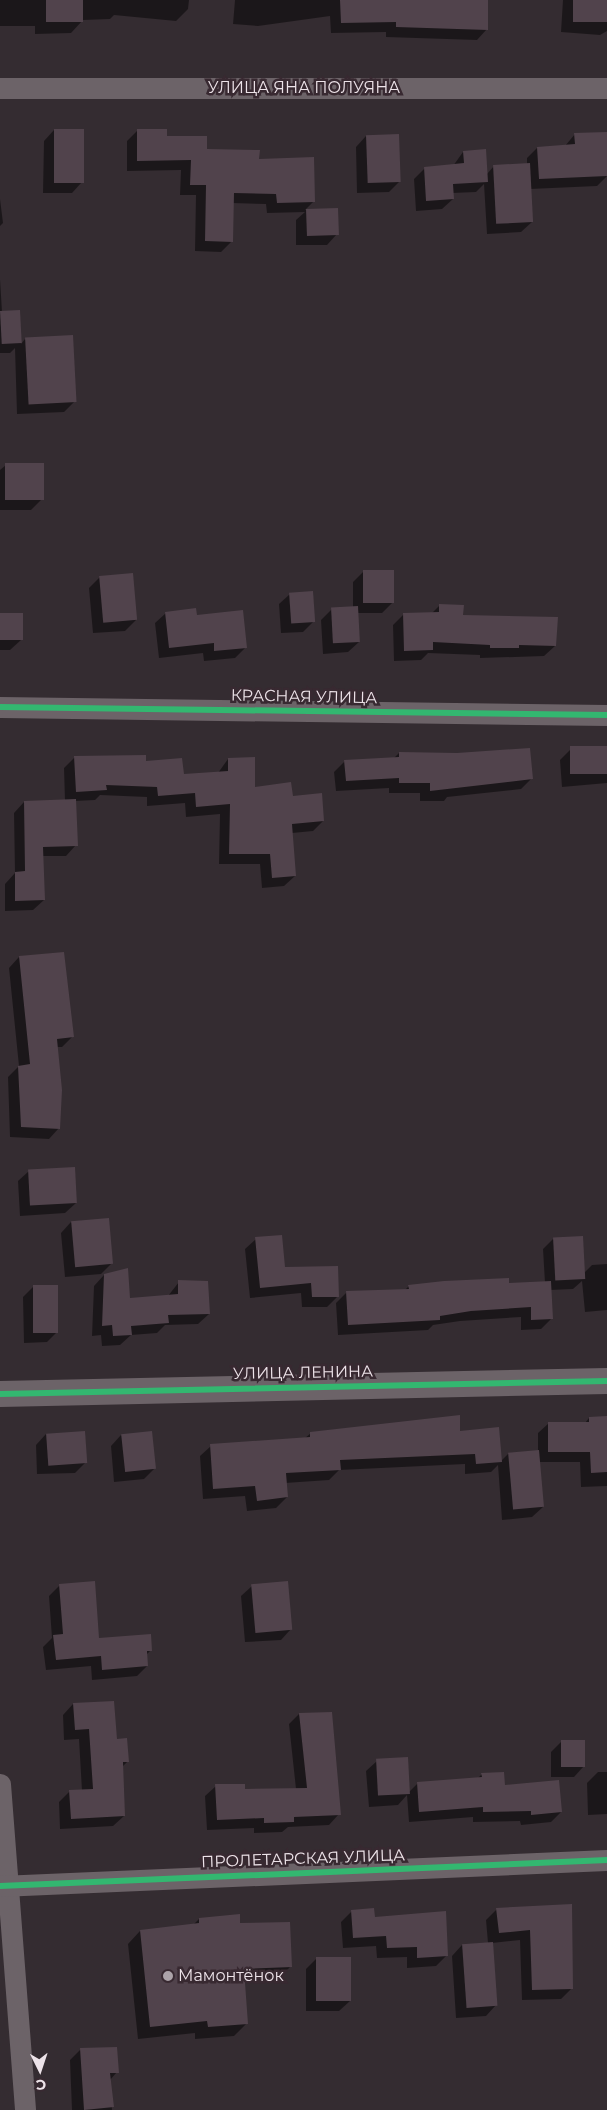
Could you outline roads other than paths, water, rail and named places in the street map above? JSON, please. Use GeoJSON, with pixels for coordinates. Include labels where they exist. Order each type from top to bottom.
{"type":"FeatureCollection","features":[{"type":"Feature","properties":{"kind":"street","name":"УЛИЦА ЯНА ПОЛУЯНА"},"geometry":{"type":"LineString","coordinates":[[0,88],[607,88]]}},
{"type":"Feature","properties":{"kind":"street","name":"КРАСНАЯ УЛИЦА"},"geometry":{"type":"LineString","coordinates":[[0,707],[607,715]]}},
{"type":"Feature","properties":{"kind":"street","name":"УЛИЦА ЛЕНИНА"},"geometry":{"type":"LineString","coordinates":[[0,1394],[607,1380]]}},
{"type":"Feature","properties":{"kind":"street"},"geometry":{"type":"LineString","coordinates":[[0,1784],[5,1886],[25,2110]]}},
{"type":"Feature","properties":{"kind":"street","name":"ПРОЛЕТАРСКАЯ УЛИЦА"},"geometry":{"type":"LineString","coordinates":[[5,1886],[607,1860]]}},
{"type":"Feature","properties":{"kind":"place","name":"Мамонтёнок"},"geometry":{"type":"Point","coordinates":[168,1976]}}]}
